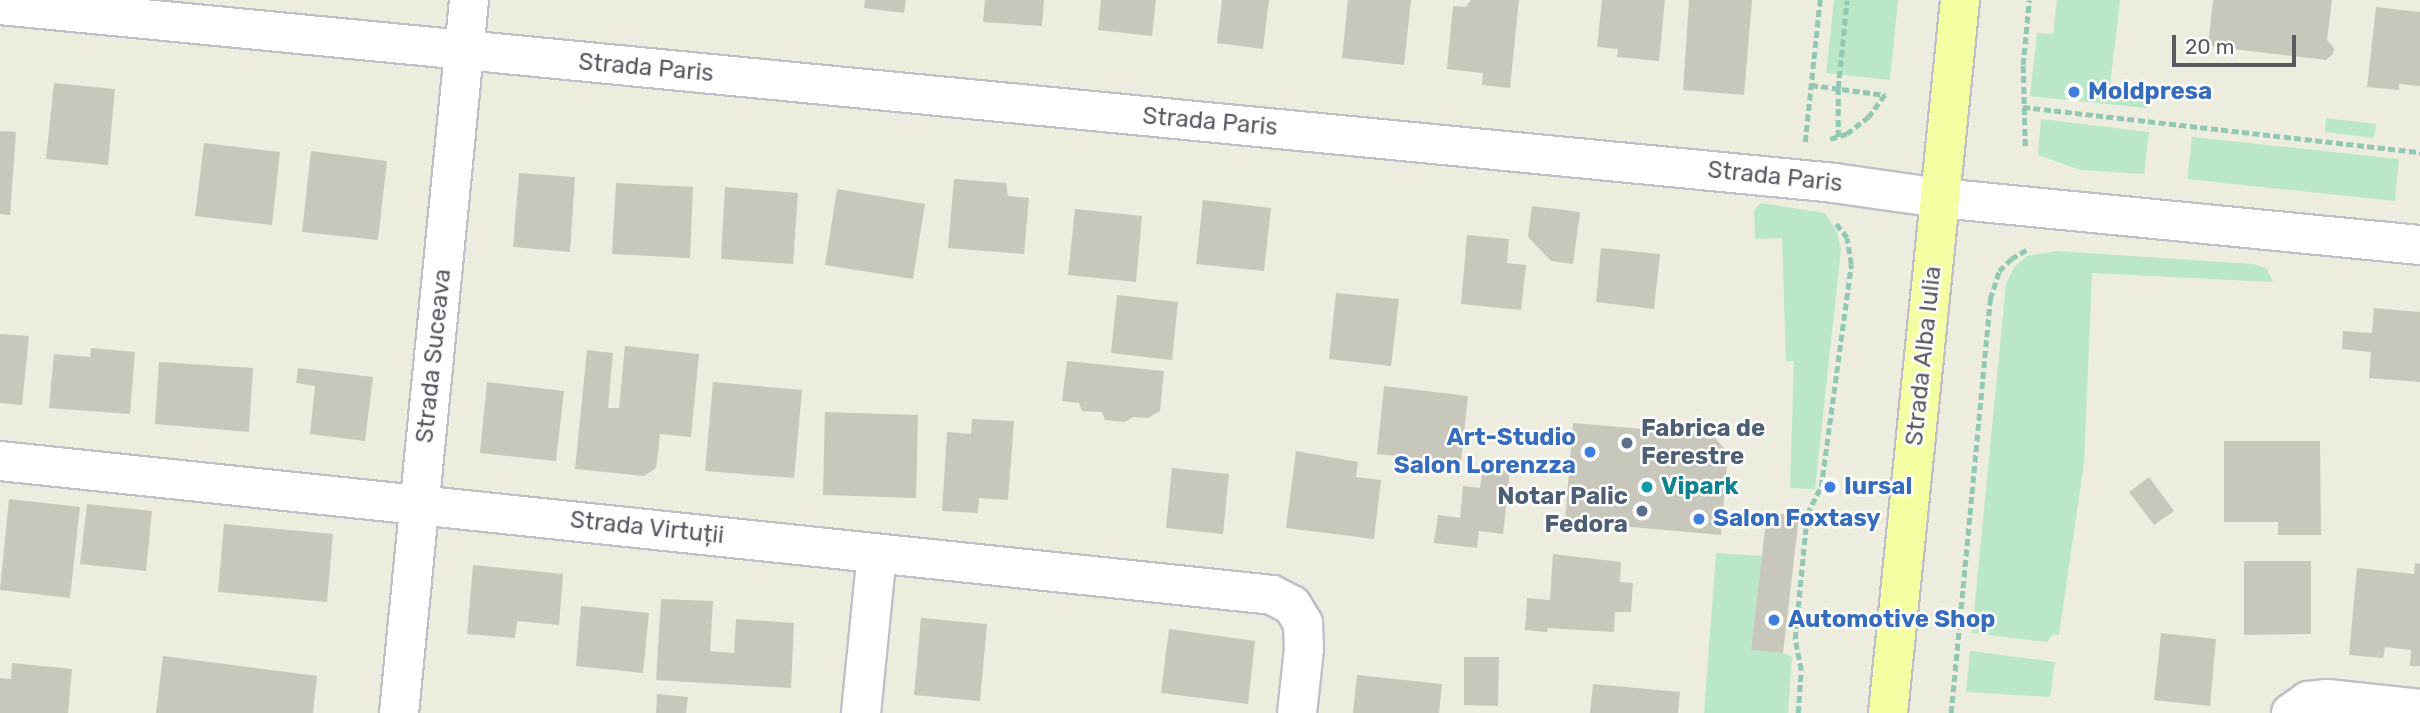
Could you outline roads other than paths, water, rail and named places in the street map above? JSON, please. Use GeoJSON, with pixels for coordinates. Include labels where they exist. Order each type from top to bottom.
{"type":"FeatureCollection","features":[{"type":"Feature","properties":{"kind":"main road","name":"Strada Alba Iulia"},"geometry":{"type":"LineString","coordinates":[[1888,713],[1960,0]]}},
{"type":"Feature","properties":{"kind":"street","name":"Strada Suceava"},"geometry":{"type":"LineString","coordinates":[[399,713],[469,0]]}},
{"type":"Feature","properties":{"kind":"street","name":"Strada Paris"},"geometry":{"type":"LineString","coordinates":[[0,5],[1834,183],[1940,198],[2420,245]]}},
{"type":"Feature","properties":{"kind":"street","name":"Strada Virtuții"},"geometry":{"type":"LineString","coordinates":[[0,461],[419,503],[877,554],[1236,589],[1272,595],[1292,605],[1303,623],[1304,649],[1297,713]]}},
{"type":"Feature","properties":{"kind":"street"},"geometry":{"type":"LineString","coordinates":[[861,713],[877,554]]}},
{"type":"Feature","properties":{"kind":"street"},"geometry":{"type":"LineString","coordinates":[[2291,713],[2308,701],[2327,699],[2420,709]]}},
{"type":"Feature","properties":{"kind":"place","name":"Moldpresa"},"geometry":{"type":"Point","coordinates":[2074,92]}},
{"type":"Feature","properties":{"kind":"place","name":"Fabrica de Ferestre"},"geometry":{"type":"Point","coordinates":[1627,443]}},
{"type":"Feature","properties":{"kind":"place","name":"Art-Studio Salon Lorenzza"},"geometry":{"type":"Point","coordinates":[1590,452]}},
{"type":"Feature","properties":{"kind":"place","name":"Vipark"},"geometry":{"type":"Point","coordinates":[1647,487]}},
{"type":"Feature","properties":{"kind":"place","name":"Iursal"},"geometry":{"type":"Point","coordinates":[1830,487]}},
{"type":"Feature","properties":{"kind":"place","name":"Notar Palic Fedora"},"geometry":{"type":"Point","coordinates":[1642,511]}},
{"type":"Feature","properties":{"kind":"place","name":"Salon Foxtasy"},"geometry":{"type":"Point","coordinates":[1699,519]}},
{"type":"Feature","properties":{"kind":"place","name":"Automotive Shop"},"geometry":{"type":"Point","coordinates":[1774,620]}}]}
